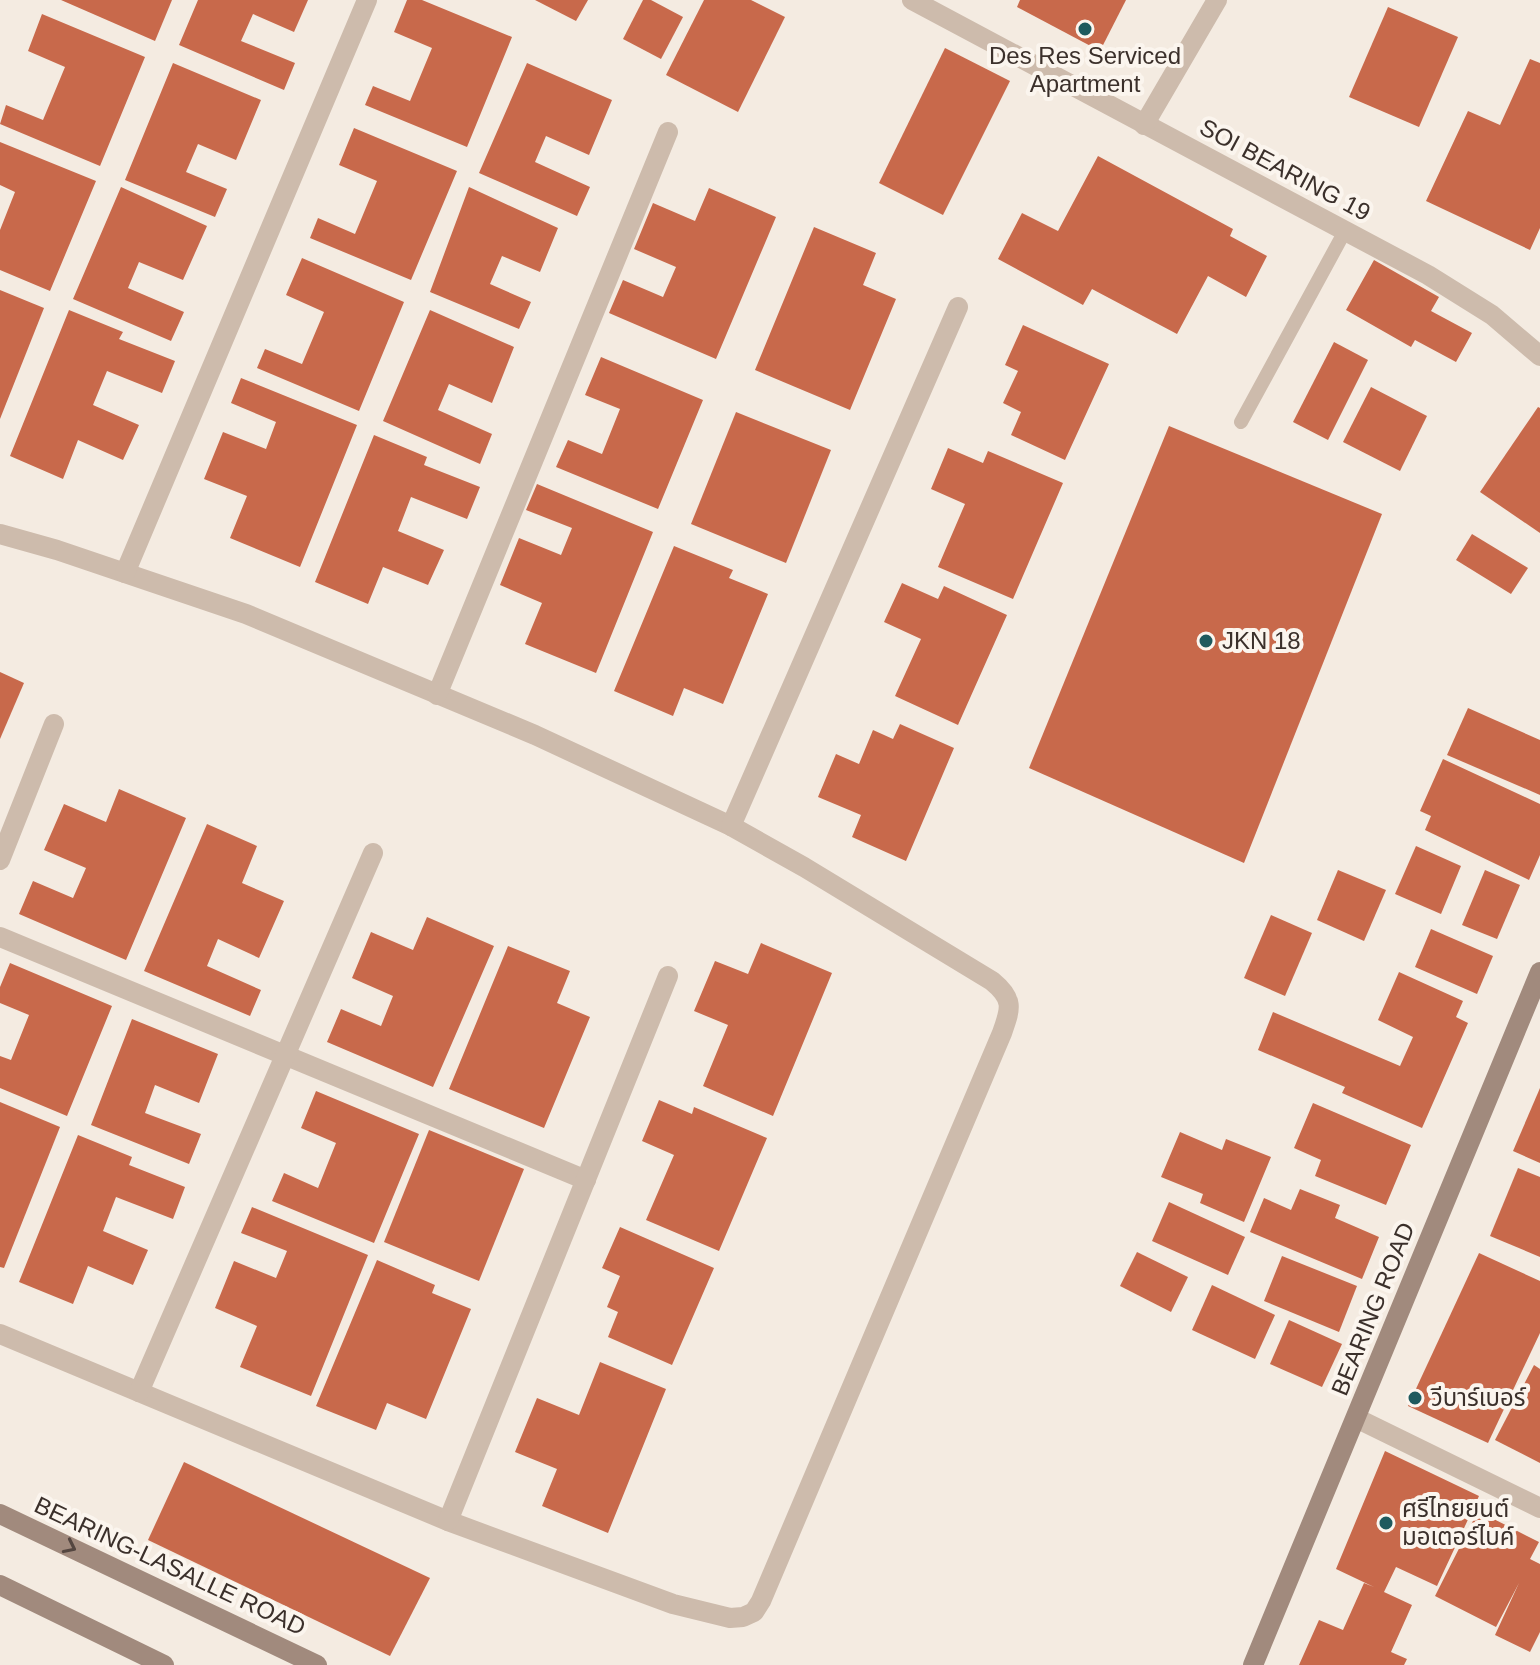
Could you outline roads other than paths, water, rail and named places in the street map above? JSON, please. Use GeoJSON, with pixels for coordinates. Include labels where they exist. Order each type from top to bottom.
{"type":"FeatureCollection","features":[{"type":"Feature","properties":{"kind":"main road","name":"BEARING ROAD"},"geometry":{"type":"LineString","coordinates":[[1253,1665],[1540,972]]}},
{"type":"Feature","properties":{"kind":"main road","name":"BEARING-LASALLE ROAD"},"geometry":{"type":"LineString","coordinates":[[0,1514],[317,1665]]}},
{"type":"Feature","properties":{"kind":"main road"},"geometry":{"type":"LineString","coordinates":[[0,1585],[164,1665]]}},
{"type":"Feature","properties":{"kind":"street"},"geometry":{"type":"LineString","coordinates":[[125,573],[367,0]]}},
{"type":"Feature","properties":{"kind":"street","name":"SOI BEARING 19"},"geometry":{"type":"LineString","coordinates":[[912,0],[1428,275],[1492,315],[1540,356]]}},
{"type":"Feature","properties":{"kind":"street"},"geometry":{"type":"LineString","coordinates":[[1144,125],[1217,0]]}},
{"type":"Feature","properties":{"kind":"street"},"geometry":{"type":"LineString","coordinates":[[437,695],[668,132]]}},
{"type":"Feature","properties":{"kind":"street"},"geometry":{"type":"LineString","coordinates":[[731,826],[958,307]]}},
{"type":"Feature","properties":{"kind":"street"},"geometry":{"type":"LineString","coordinates":[[0,534],[246,614],[535,735],[731,826],[992,981],[1006,992],[1009,1003],[1009,1014],[1002,1033],[754,1612],[743,1617],[730,1618],[673,1604],[448,1521],[0,1334]]}},
{"type":"Feature","properties":{"kind":"street"},"geometry":{"type":"LineString","coordinates":[[0,860],[54,724]]}},
{"type":"Feature","properties":{"kind":"street"},"geometry":{"type":"LineString","coordinates":[[139,1392],[373,853]]}},
{"type":"Feature","properties":{"kind":"street"},"geometry":{"type":"LineString","coordinates":[[0,937],[586,1180]]}},
{"type":"Feature","properties":{"kind":"street"},"geometry":{"type":"LineString","coordinates":[[448,1521],[668,976]]}},
{"type":"Feature","properties":{"kind":"street"},"geometry":{"type":"LineString","coordinates":[[1356,1418],[1540,1508]]}},
{"type":"Feature","properties":{"kind":"lane"},"geometry":{"type":"LineString","coordinates":[[1241,422],[1345,231]]}},
{"type":"Feature","properties":{"kind":"place","name":"Des Res Serviced Apartment"},"geometry":{"type":"Point","coordinates":[1085,29]}},
{"type":"Feature","properties":{"kind":"place","name":"JKN 18"},"geometry":{"type":"Point","coordinates":[1206,641]}},
{"type":"Feature","properties":{"kind":"place","name":"วีบาร์เบอร์"},"geometry":{"type":"Point","coordinates":[1415,1398]}},
{"type":"Feature","properties":{"kind":"place","name":"ศรีไทยยนต์ มอเตอร์ไบค์"},"geometry":{"type":"Point","coordinates":[1386,1523]}}]}
